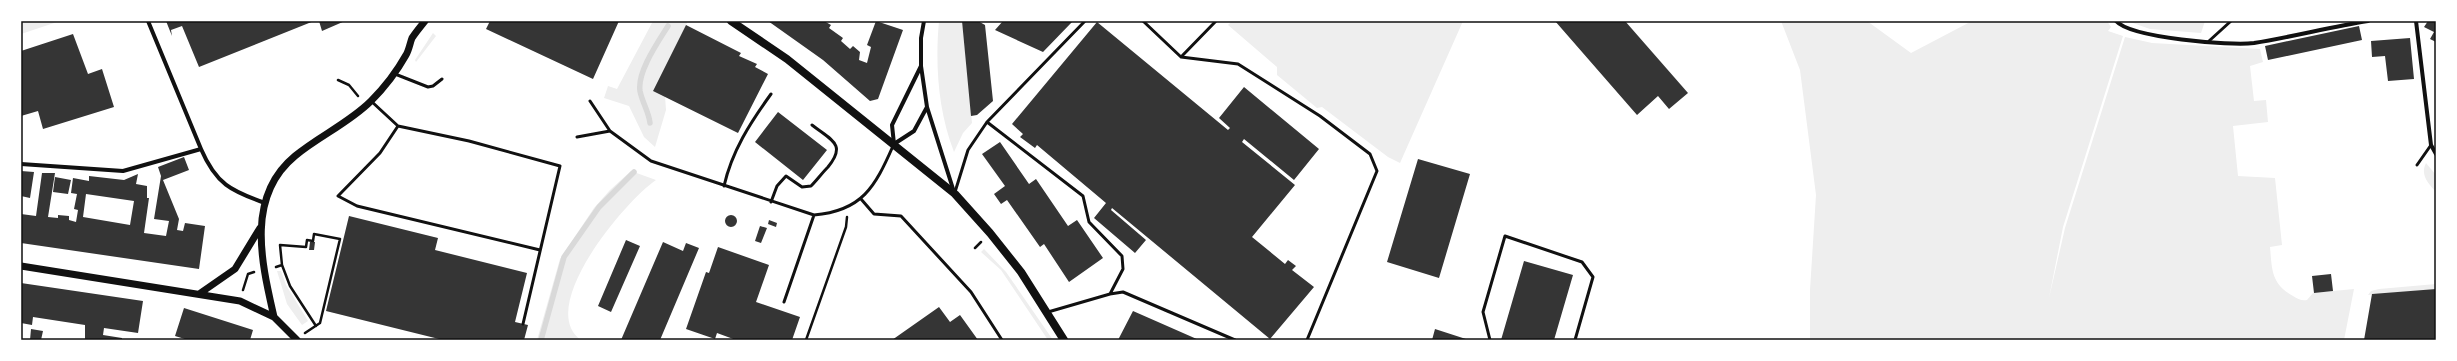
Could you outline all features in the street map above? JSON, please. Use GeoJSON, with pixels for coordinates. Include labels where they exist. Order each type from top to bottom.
{"type":"FeatureCollection","features":[{"type":"Feature","properties":{"kind":"main road"},"geometry":{"type":"LineString","coordinates":[[731,21],[787,59],[955,194],[990,233],[1048,312],[1064,340]]}},
{"type":"Feature","properties":{"kind":"street"},"geometry":{"type":"LineString","coordinates":[[148,21],[208,167],[219,180],[243,195],[265,203]]}},
{"type":"Feature","properties":{"kind":"street"},"geometry":{"type":"LineString","coordinates":[[274,317],[260,253],[261,227],[265,203],[282,170],[294,156],[359,112],[371,101],[407,55],[412,38],[425,21]]}},
{"type":"Feature","properties":{"kind":"street"},"geometry":{"type":"LineString","coordinates":[[924,21],[921,38],[921,66],[927,107],[955,194]]}},
{"type":"Feature","properties":{"kind":"street"},"geometry":{"type":"LineString","coordinates":[[2116,21],[2121,27],[2151,36],[2252,43],[2368,21]]}},
{"type":"Feature","properties":{"kind":"street"},"geometry":{"type":"LineString","coordinates":[[2416,21],[2431,145],[2436,154]]}},
{"type":"Feature","properties":{"kind":"street"},"geometry":{"type":"LineString","coordinates":[[921,66],[892,125],[894,144],[914,131],[927,107]]}},
{"type":"Feature","properties":{"kind":"street"},"geometry":{"type":"LineString","coordinates":[[21,164],[123,171],[201,149]]}},
{"type":"Feature","properties":{"kind":"street"},"geometry":{"type":"LineString","coordinates":[[199,294],[235,269],[261,227]]}},
{"type":"Feature","properties":{"kind":"street"},"geometry":{"type":"LineString","coordinates":[[21,266],[240,300],[274,317],[297,339]]}},
{"type":"Feature","properties":{"kind":"lane"},"geometry":{"type":"LineString","coordinates":[[955,194],[968,150],[987,122],[1084,21]]}},
{"type":"Feature","properties":{"kind":"lane"},"geometry":{"type":"LineString","coordinates":[[1143,21],[1181,57],[1238,64],[1320,116],[1370,154],[1376,171],[1307,340]]}},
{"type":"Feature","properties":{"kind":"lane"},"geometry":{"type":"LineString","coordinates":[[1181,57],[1216,21]]}},
{"type":"Feature","properties":{"kind":"lane"},"geometry":{"type":"LineString","coordinates":[[2209,41],[2231,21]]}},
{"type":"Feature","properties":{"kind":"lane"},"geometry":{"type":"LineString","coordinates":[[393,73],[428,87],[433,86],[442,79]]}},
{"type":"Feature","properties":{"kind":"lane"},"geometry":{"type":"LineString","coordinates":[[724,186],[744,132],[771,94]]}},
{"type":"Feature","properties":{"kind":"lane"},"geometry":{"type":"LineString","coordinates":[[590,100],[610,132],[651,161],[814,215],[840,211],[860,199],[879,178],[894,144]]}},
{"type":"Feature","properties":{"kind":"lane"},"geometry":{"type":"LineString","coordinates":[[371,101],[398,126],[469,140],[560,166],[523,324]]}},
{"type":"Feature","properties":{"kind":"lane"},"geometry":{"type":"LineString","coordinates":[[987,122],[1083,196],[1089,222],[1122,256],[1123,269],[1110,294]]}},
{"type":"Feature","properties":{"kind":"lane"},"geometry":{"type":"LineString","coordinates":[[771,202],[777,186],[786,176],[802,187],[811,186],[836,156],[838,149],[835,143],[812,125]]}},
{"type":"Feature","properties":{"kind":"lane"},"geometry":{"type":"LineString","coordinates":[[398,126],[380,154],[338,196],[357,206],[540,250]]}},
{"type":"Feature","properties":{"kind":"lane"},"geometry":{"type":"LineString","coordinates":[[577,137],[610,132]]}},
{"type":"Feature","properties":{"kind":"lane"},"geometry":{"type":"LineString","coordinates":[[2417,165],[2431,145]]}},
{"type":"Feature","properties":{"kind":"lane"},"geometry":{"type":"LineString","coordinates":[[860,199],[874,214],[902,216],[971,292],[1002,340]]}},
{"type":"Feature","properties":{"kind":"lane"},"geometry":{"type":"LineString","coordinates":[[784,302],[814,215]]}},
{"type":"Feature","properties":{"kind":"lane"},"geometry":{"type":"LineString","coordinates":[[1490,340],[1483,312],[1505,236],[1582,262],[1593,277],[1575,340]]}},
{"type":"Feature","properties":{"kind":"lane"},"geometry":{"type":"LineString","coordinates":[[1048,312],[1110,294],[1123,292],[1235,340]]}},
{"type":"Feature","properties":{"kind":"path"},"geometry":{"type":"LineString","coordinates":[[338,80],[349,85],[354,91]]}},
{"type":"Feature","properties":{"kind":"path"},"geometry":{"type":"LineString","coordinates":[[806,340],[846,227],[848,207]]}},
{"type":"Feature","properties":{"kind":"path"},"geometry":{"type":"LineString","coordinates":[[282,265],[280,246],[306,247],[307,240],[313,241],[314,234],[340,239],[320,323],[297,339]]}},
{"type":"Feature","properties":{"kind":"shaded area"},"geometry":{"type":"Polygon","coordinates":[[[28,21],[60,21],[21,34],[21,23],[28,21]]]}},
{"type":"Feature","properties":{"kind":"shaded area"},"geometry":{"type":"Polygon","coordinates":[[[653,21],[688,21],[653,90],[665,96],[666,110],[655,147],[644,137],[629,106],[604,98],[608,86],[617,89],[653,21]]]}},
{"type":"Feature","properties":{"kind":"shaded area"},"geometry":{"type":"Polygon","coordinates":[[[939,21],[962,21],[972,123],[963,133],[954,152],[944,120],[939,87],[937,54],[939,21]]]}},
{"type":"Feature","properties":{"kind":"shaded area"},"geometry":{"type":"Polygon","coordinates":[[[1232,21],[1463,21],[1400,163],[1388,157],[1322,107],[1317,108],[1277,75],[1277,67],[1228,25],[1232,21]]]}},
{"type":"Feature","properties":{"kind":"shaded area"},"geometry":{"type":"Polygon","coordinates":[[[1781,21],[1867,21],[1911,53],[1972,21],[2107,21],[2111,27],[2108,31],[2123,36],[2063,227],[2049,298],[2065,228],[2125,37],[2152,43],[2260,49],[2263,62],[2250,66],[2254,101],[2266,100],[2268,122],[2233,126],[2238,176],[2275,178],[2282,245],[2270,247],[2272,269],[2280,286],[2293,296],[2303,300],[2307,300],[2313,293],[2354,289],[2344,340],[1810,340],[1810,290],[1816,195],[1800,70],[1781,21]]]}},
{"type":"Feature","properties":{"kind":"shaded area"},"geometry":{"type":"Polygon","coordinates":[[[2127,21],[2205,21],[2201,33],[2150,29],[2127,21]]]}},
{"type":"Feature","properties":{"kind":"shaded area"},"geometry":{"type":"Polygon","coordinates":[[[433,33],[436,36],[416,62],[415,60],[433,33]]]}},
{"type":"Feature","properties":{"kind":"shaded area"},"geometry":{"type":"Polygon","coordinates":[[[2426,163],[2436,175],[2436,192],[2424,175],[2424,167],[2426,163]]]}},
{"type":"Feature","properties":{"kind":"shaded area"},"geometry":{"type":"Polygon","coordinates":[[[631,171],[656,180],[625,209],[607,231],[590,256],[576,281],[569,304],[570,325],[581,340],[537,340],[560,259],[594,208],[610,190],[631,171]]]}},
{"type":"Feature","properties":{"kind":"shaded area"},"geometry":{"type":"Polygon","coordinates":[[[984,249],[1006,272],[1053,340],[1048,340],[1001,270],[981,252],[984,249]]]}},
{"type":"Feature","properties":{"kind":"shaded area"},"geometry":{"type":"Polygon","coordinates":[[[277,271],[281,271],[286,285],[308,321],[302,325],[287,304],[277,271]]]}},
{"type":"Feature","properties":{"kind":"shaded area"},"geometry":{"type":"Polygon","coordinates":[[[2436,284],[2436,289],[2368,295],[2371,291],[2379,289],[2436,284]]]}},
{"type":"Feature","properties":{"kind":"building"},"geometry":{"type":"Polygon","coordinates":[[[166,21],[314,21],[199,67],[182,26],[171,30],[172,36],[166,21]]]}},
{"type":"Feature","properties":{"kind":"building"},"geometry":{"type":"Polygon","coordinates":[[[319,21],[345,21],[322,31],[319,21]]]}},
{"type":"Feature","properties":{"kind":"building"},"geometry":{"type":"Polygon","coordinates":[[[490,21],[619,21],[593,79],[486,29],[490,21]]]}},
{"type":"Feature","properties":{"kind":"building"},"geometry":{"type":"Polygon","coordinates":[[[768,21],[824,21],[831,25],[829,28],[843,38],[841,41],[850,49],[853,46],[860,52],[859,60],[867,63],[871,47],[867,45],[876,21],[903,30],[878,99],[870,101],[823,60],[768,21]]]}},
{"type":"Feature","properties":{"kind":"building"},"geometry":{"type":"Polygon","coordinates":[[[962,21],[978,21],[985,25],[993,101],[977,115],[971,116],[962,21]]]}},
{"type":"Feature","properties":{"kind":"building"},"geometry":{"type":"Polygon","coordinates":[[[1003,21],[1072,22],[1043,52],[995,30],[1003,21]]]}},
{"type":"Feature","properties":{"kind":"building"},"geometry":{"type":"Polygon","coordinates":[[[1555,21],[1625,21],[1688,93],[1669,109],[1658,96],[1637,115],[1555,21]]]}},
{"type":"Feature","properties":{"kind":"building"},"geometry":{"type":"Polygon","coordinates":[[[2428,21],[2436,21],[2436,42],[2430,39],[2434,32],[2424,27],[2428,21]]]}},
{"type":"Feature","properties":{"kind":"building"},"geometry":{"type":"Polygon","coordinates":[[[1097,22],[1228,130],[1230,128],[1219,118],[1244,87],[1319,149],[1294,180],[1244,139],[1242,142],[1295,185],[1252,237],[1285,264],[1288,260],[1296,266],[1292,270],[1314,287],[1270,339],[1112,208],[1111,210],[1146,240],[1135,253],[1094,218],[1106,203],[1037,145],[1035,148],[1020,137],[1023,134],[1012,124],[1097,22]]]}},
{"type":"Feature","properties":{"kind":"building"},"geometry":{"type":"Polygon","coordinates":[[[686,25],[741,53],[739,56],[757,64],[755,67],[768,74],[738,133],[653,91],[686,25]]]}},
{"type":"Feature","properties":{"kind":"building"},"geometry":{"type":"Polygon","coordinates":[[[2359,26],[2362,40],[2268,60],[2265,46],[2359,26]]]}},
{"type":"Feature","properties":{"kind":"building"},"geometry":{"type":"Polygon","coordinates":[[[73,34],[88,74],[102,69],[114,107],[43,129],[38,111],[21,116],[21,51],[73,34]]]}},
{"type":"Feature","properties":{"kind":"building"},"geometry":{"type":"Polygon","coordinates":[[[2410,38],[2414,79],[2388,81],[2385,56],[2372,57],[2371,41],[2410,38]]]}},
{"type":"Feature","properties":{"kind":"building"},"geometry":{"type":"Polygon","coordinates":[[[778,112],[827,150],[803,180],[755,142],[778,112]]]}},
{"type":"Feature","properties":{"kind":"building"},"geometry":{"type":"Polygon","coordinates":[[[1000,142],[1029,184],[1036,179],[1068,226],[1077,220],[1103,258],[1069,282],[1044,244],[1040,247],[1007,200],[1001,204],[994,194],[1005,186],[982,154],[1000,142]]]}},
{"type":"Feature","properties":{"kind":"building"},"geometry":{"type":"Polygon","coordinates":[[[184,157],[189,170],[163,180],[179,219],[177,230],[183,231],[185,223],[205,226],[199,269],[21,243],[21,214],[36,216],[42,173],[55,173],[48,217],[58,218],[58,215],[69,216],[69,220],[76,222],[78,210],[74,209],[77,194],[71,193],[73,178],[89,181],[89,176],[124,180],[138,174],[136,184],[147,186],[147,198],[149,198],[144,233],[166,236],[169,221],[154,219],[161,176],[158,167],[184,157]],[[86,194],[83,217],[130,225],[134,201],[86,194]]]}},
{"type":"Feature","properties":{"kind":"building"},"geometry":{"type":"Polygon","coordinates":[[[1418,159],[1470,174],[1439,278],[1387,262],[1418,159]]]}},
{"type":"Feature","properties":{"kind":"building"},"geometry":{"type":"Polygon","coordinates":[[[21,171],[34,172],[30,198],[21,196],[21,171]]]}},
{"type":"Feature","properties":{"kind":"building"},"geometry":{"type":"Polygon","coordinates":[[[55,177],[71,180],[68,194],[53,192],[55,177]]]}},
{"type":"Feature","properties":{"kind":"building"},"geometry":{"type":"Polygon","coordinates":[[[729,215],[733,215],[737,221],[733,227],[729,227],[725,223],[725,219],[729,215]]]}},
{"type":"Feature","properties":{"kind":"building"},"geometry":{"type":"Polygon","coordinates":[[[349,216],[438,238],[435,250],[527,273],[515,322],[528,325],[524,340],[443,340],[326,311],[349,216]]]}},
{"type":"Feature","properties":{"kind":"building"},"geometry":{"type":"Polygon","coordinates":[[[769,220],[777,223],[776,227],[768,224],[769,220]]]}},
{"type":"Feature","properties":{"kind":"building"},"geometry":{"type":"Polygon","coordinates":[[[760,226],[767,228],[761,243],[755,241],[760,226]]]}},
{"type":"Feature","properties":{"kind":"building"},"geometry":{"type":"Polygon","coordinates":[[[626,240],[640,246],[611,312],[598,306],[626,240]]]}},
{"type":"Feature","properties":{"kind":"building"},"geometry":{"type":"Polygon","coordinates":[[[310,242],[315,242],[314,250],[309,250],[310,242]]]}},
{"type":"Feature","properties":{"kind":"building"},"geometry":{"type":"Polygon","coordinates":[[[663,242],[683,251],[686,243],[699,248],[660,340],[621,340],[663,242]]]}},
{"type":"Feature","properties":{"kind":"building"},"geometry":{"type":"Polygon","coordinates":[[[718,247],[769,265],[756,302],[800,317],[792,340],[736,340],[717,333],[715,339],[686,329],[706,272],[709,273],[718,247]]]}},
{"type":"Feature","properties":{"kind":"building"},"geometry":{"type":"Polygon","coordinates":[[[1524,261],[1573,275],[1554,340],[1501,340],[1524,261]]]}},
{"type":"Feature","properties":{"kind":"building"},"geometry":{"type":"Polygon","coordinates":[[[2331,274],[2333,291],[2314,293],[2312,276],[2331,274]]]}},
{"type":"Feature","properties":{"kind":"building"},"geometry":{"type":"Polygon","coordinates":[[[21,283],[143,301],[138,333],[104,328],[103,335],[122,338],[122,340],[85,340],[85,325],[33,317],[32,325],[21,323],[21,283]]]}},
{"type":"Feature","properties":{"kind":"building"},"geometry":{"type":"Polygon","coordinates":[[[2436,289],[2436,340],[2364,340],[2372,294],[2436,289]]]}},
{"type":"Feature","properties":{"kind":"building"},"geometry":{"type":"Polygon","coordinates":[[[939,307],[950,322],[960,315],[978,340],[892,340],[939,307]]]}},
{"type":"Feature","properties":{"kind":"building"},"geometry":{"type":"Polygon","coordinates":[[[184,308],[253,330],[250,340],[188,340],[175,336],[184,308]]]}},
{"type":"Feature","properties":{"kind":"building"},"geometry":{"type":"Polygon","coordinates":[[[1133,311],[1199,340],[1118,340],[1133,311]]]}},
{"type":"Feature","properties":{"kind":"building"},"geometry":{"type":"Polygon","coordinates":[[[31,329],[43,331],[41,340],[30,340],[31,329]]]}},
{"type":"Feature","properties":{"kind":"building"},"geometry":{"type":"Polygon","coordinates":[[[1435,329],[1469,340],[1432,340],[1435,329]]]}},
{"type":"Feature","properties":{"kind":"waterway"},"geometry":{"type":"LineString","coordinates":[[650,123],[641,95],[640,83],[649,57],[668,26]]}},
{"type":"Feature","properties":{"kind":"waterway"},"geometry":{"type":"LineString","coordinates":[[541,340],[564,257],[599,207],[634,172]]}}]}
